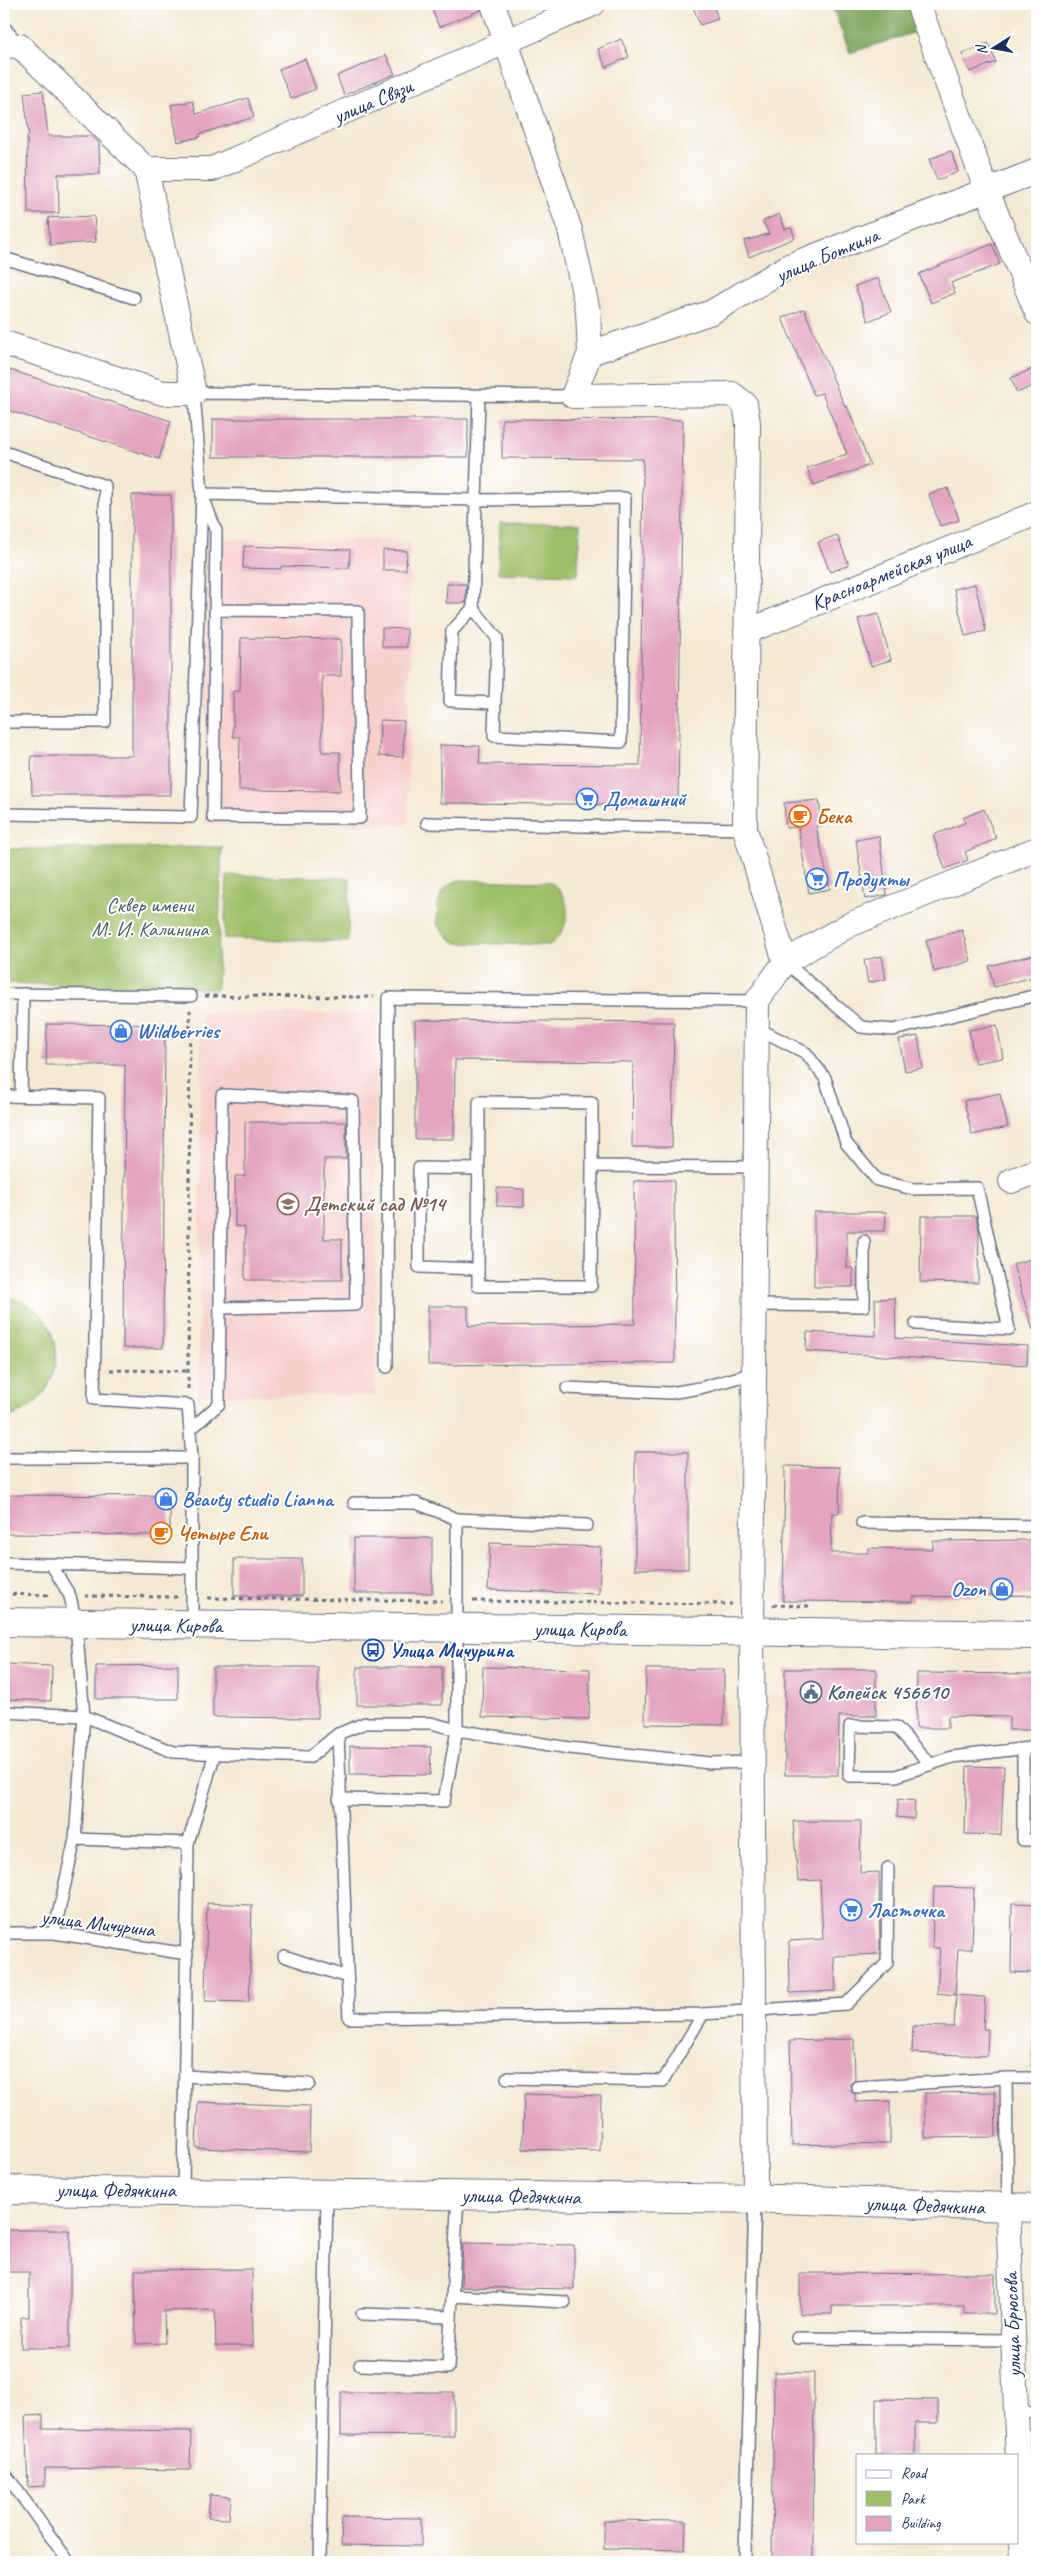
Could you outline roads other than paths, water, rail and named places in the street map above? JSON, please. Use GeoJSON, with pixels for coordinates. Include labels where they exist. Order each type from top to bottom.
{"type":"FeatureCollection","features":[{"type":"Feature","properties":{"kind":"main road","name":"улица Кирова"},"geometry":{"type":"LineString","coordinates":[[4,1622],[192,1626],[456,1628],[752,1617],[1037,1635]]}},
{"type":"Feature","properties":{"kind":"main road","name":"улица Федячкина"},"geometry":{"type":"LineString","coordinates":[[4,2190],[183,2190],[755,2199],[1037,2208]]}},
{"type":"Feature","properties":{"kind":"street"},"geometry":{"type":"LineString","coordinates":[[492,4],[570,230],[588,311],[590,352],[573,396],[732,394],[745,404],[748,424],[745,829],[785,962]]}},
{"type":"Feature","properties":{"kind":"street","name":"улица Связи"},"geometry":{"type":"LineString","coordinates":[[146,169],[212,169],[593,4]]}},
{"type":"Feature","properties":{"kind":"street"},"geometry":{"type":"LineString","coordinates":[[918,4],[987,191],[1037,313]]}},
{"type":"Feature","properties":{"kind":"street"},"geometry":{"type":"LineString","coordinates":[[4,342],[163,392],[194,393],[146,169],[12,45]]}},
{"type":"Feature","properties":{"kind":"street","name":"улица Боткина"},"geometry":{"type":"LineString","coordinates":[[590,352],[712,312],[789,266],[1037,171]]}},
{"type":"Feature","properties":{"kind":"street","name":"Красноармейская улица"},"geometry":{"type":"LineString","coordinates":[[746,632],[1037,513]]}},
{"type":"Feature","properties":{"kind":"street"},"geometry":{"type":"LineString","coordinates":[[755,2199],[752,1617],[757,1001],[785,962],[849,925],[1037,849]]}},
{"type":"Feature","properties":{"kind":"street"},"geometry":{"type":"LineString","coordinates":[[1011,1181],[1037,1171]]}},
{"type":"Feature","properties":{"kind":"street","name":"улица Брюсова"},"geometry":{"type":"LineString","coordinates":[[1008,2208],[1012,2340],[1026,2413],[1025,2536],[1022,2562]]}},
{"type":"Feature","properties":{"kind":"lane"},"geometry":{"type":"LineString","coordinates":[[4,27],[12,45]]}},
{"type":"Feature","properties":{"kind":"lane"},"geometry":{"type":"LineString","coordinates":[[4,258],[134,298]]}},
{"type":"Feature","properties":{"kind":"lane"},"geometry":{"type":"LineString","coordinates":[[4,814],[192,817],[202,494],[194,393],[573,396]]}},
{"type":"Feature","properties":{"kind":"lane"},"geometry":{"type":"LineString","coordinates":[[202,494],[477,500],[625,498],[620,742],[494,736],[497,638],[474,608],[477,500],[479,396]]}},
{"type":"Feature","properties":{"kind":"lane"},"geometry":{"type":"LineString","coordinates":[[4,452],[105,486],[105,722],[5,722]]}},
{"type":"Feature","properties":{"kind":"lane"},"geometry":{"type":"LineString","coordinates":[[202,494],[216,531],[215,610],[213,817],[360,818],[358,611],[215,610]]}},
{"type":"Feature","properties":{"kind":"lane"},"geometry":{"type":"LineString","coordinates":[[474,608],[452,631],[450,702],[494,703]]}},
{"type":"Feature","properties":{"kind":"lane"},"geometry":{"type":"LineString","coordinates":[[427,823],[745,829]]}},
{"type":"Feature","properties":{"kind":"lane"},"geometry":{"type":"LineString","coordinates":[[785,962],[861,1027],[893,1030],[1037,995]]}},
{"type":"Feature","properties":{"kind":"lane"},"geometry":{"type":"LineString","coordinates":[[4,994],[190,996]]}},
{"type":"Feature","properties":{"kind":"lane"},"geometry":{"type":"LineString","coordinates":[[21,1096],[23,994]]}},
{"type":"Feature","properties":{"kind":"lane"},"geometry":{"type":"LineString","coordinates":[[386,1367],[388,998],[757,1001]]}},
{"type":"Feature","properties":{"kind":"lane"},"geometry":{"type":"LineString","coordinates":[[757,1028],[806,1053],[825,1078],[846,1143],[876,1180],[913,1189],[977,1188],[1009,1329],[916,1324]]}},
{"type":"Feature","properties":{"kind":"lane"},"geometry":{"type":"LineString","coordinates":[[190,1430],[219,1404],[222,1095],[353,1101],[356,1305],[220,1308]]}},
{"type":"Feature","properties":{"kind":"lane"},"geometry":{"type":"LineString","coordinates":[[4,1096],[99,1098],[94,1399],[188,1405],[192,1458],[192,1626]]}},
{"type":"Feature","properties":{"kind":"lane"},"geometry":{"type":"LineString","coordinates":[[479,1102],[592,1103],[592,1166],[591,1286],[478,1286],[479,1102]]}},
{"type":"Feature","properties":{"kind":"lane"},"geometry":{"type":"LineString","coordinates":[[592,1166],[756,1167]]}},
{"type":"Feature","properties":{"kind":"lane"},"geometry":{"type":"LineString","coordinates":[[478,1169],[419,1168],[419,1268],[478,1269]]}},
{"type":"Feature","properties":{"kind":"lane"},"geometry":{"type":"LineString","coordinates":[[754,1305],[864,1306],[864,1241]]}},
{"type":"Feature","properties":{"kind":"lane"},"geometry":{"type":"LineString","coordinates":[[567,1388],[670,1393],[700,1388],[754,1373]]}},
{"type":"Feature","properties":{"kind":"lane"},"geometry":{"type":"LineString","coordinates":[[4,1458],[192,1458]]}},
{"type":"Feature","properties":{"kind":"lane"},"geometry":{"type":"LineString","coordinates":[[354,1503],[416,1503],[457,1519],[587,1524]]}},
{"type":"Feature","properties":{"kind":"lane"},"geometry":{"type":"LineString","coordinates":[[339,1799],[444,1801],[457,1730],[457,1519]]}},
{"type":"Feature","properties":{"kind":"lane"},"geometry":{"type":"LineString","coordinates":[[862,1523],[1037,1526]]}},
{"type":"Feature","properties":{"kind":"lane"},"geometry":{"type":"LineString","coordinates":[[4,1563],[192,1568]]}},
{"type":"Feature","properties":{"kind":"lane"},"geometry":{"type":"LineString","coordinates":[[51,1564],[70,1596],[76,1624],[84,1716],[75,1839],[54,1933]]}},
{"type":"Feature","properties":{"kind":"lane"},"geometry":{"type":"LineString","coordinates":[[4,1712],[84,1716],[172,1752],[310,1757],[338,1734],[365,1723],[431,1723],[457,1730],[569,1748],[710,1763],[752,1762]]}},
{"type":"Feature","properties":{"kind":"lane"},"geometry":{"type":"LineString","coordinates":[[931,1765],[896,1727],[850,1726],[849,1776],[896,1776],[931,1765],[952,1757],[1037,1747]]}},
{"type":"Feature","properties":{"kind":"lane"},"geometry":{"type":"LineString","coordinates":[[338,1734],[339,1799],[349,2018],[703,2014],[754,2012],[846,2004],[888,1963],[888,1868]]}},
{"type":"Feature","properties":{"kind":"lane"},"geometry":{"type":"LineString","coordinates":[[1023,1750],[1023,1840],[1037,1840]]}},
{"type":"Feature","properties":{"kind":"lane"},"geometry":{"type":"LineString","coordinates":[[183,2190],[188,1843],[215,1753]]}},
{"type":"Feature","properties":{"kind":"lane"},"geometry":{"type":"LineString","coordinates":[[75,1839],[188,1843]]}},
{"type":"Feature","properties":{"kind":"lane","name":"улица Мичурина"},"geometry":{"type":"LineString","coordinates":[[4,1933],[54,1933],[187,1954]]}},
{"type":"Feature","properties":{"kind":"lane"},"geometry":{"type":"LineString","coordinates":[[284,1956],[347,1977]]}},
{"type":"Feature","properties":{"kind":"lane"},"geometry":{"type":"LineString","coordinates":[[507,2078],[663,2081],[703,2014]]}},
{"type":"Feature","properties":{"kind":"lane"},"geometry":{"type":"LineString","coordinates":[[186,2076],[309,2084]]}},
{"type":"Feature","properties":{"kind":"lane"},"geometry":{"type":"LineString","coordinates":[[1006,2078],[1008,2208]]}},
{"type":"Feature","properties":{"kind":"lane"},"geometry":{"type":"LineString","coordinates":[[857,2087],[1006,2078],[1037,2078]]}},
{"type":"Feature","properties":{"kind":"lane"},"geometry":{"type":"LineString","coordinates":[[320,2562],[327,2193]]}},
{"type":"Feature","properties":{"kind":"lane"},"geometry":{"type":"LineString","coordinates":[[360,2365],[448,2368],[458,2195]]}},
{"type":"Feature","properties":{"kind":"lane"},"geometry":{"type":"LineString","coordinates":[[745,2556],[755,2199]]}},
{"type":"Feature","properties":{"kind":"lane"},"geometry":{"type":"LineString","coordinates":[[453,2296],[565,2302]]}},
{"type":"Feature","properties":{"kind":"lane"},"geometry":{"type":"LineString","coordinates":[[362,2314],[451,2317]]}},
{"type":"Feature","properties":{"kind":"lane"},"geometry":{"type":"LineString","coordinates":[[797,2338],[1012,2340]]}},
{"type":"Feature","properties":{"kind":"lane"},"geometry":{"type":"LineString","coordinates":[[4,2472],[69,2562]]}},
{"type":"Feature","properties":{"kind":"place","name":"Домашний"},"geometry":{"type":"Point","coordinates":[587,799]}},
{"type":"Feature","properties":{"kind":"place","name":"Бека"},"geometry":{"type":"Point","coordinates":[800,816]}},
{"type":"Feature","properties":{"kind":"place","name":"Продукты"},"geometry":{"type":"Point","coordinates":[817,879]}},
{"type":"Feature","properties":{"kind":"place","name":"Wildberries"},"geometry":{"type":"Point","coordinates":[121,1031]}},
{"type":"Feature","properties":{"kind":"place","name":"Детский сад №14"},"geometry":{"type":"Point","coordinates":[288,1204]}},
{"type":"Feature","properties":{"kind":"place","name":"Beauty studio Lianna"},"geometry":{"type":"Point","coordinates":[166,1499]}},
{"type":"Feature","properties":{"kind":"place","name":"Четыре Ели"},"geometry":{"type":"Point","coordinates":[161,1533]}},
{"type":"Feature","properties":{"kind":"place","name":"Ozon"},"geometry":{"type":"Point","coordinates":[1002,1589]}},
{"type":"Feature","properties":{"kind":"place","name":"Улица Мичурина"},"geometry":{"type":"Point","coordinates":[373,1650]}},
{"type":"Feature","properties":{"kind":"place","name":"Копейск 456610"},"geometry":{"type":"Point","coordinates":[811,1692]}},
{"type":"Feature","properties":{"kind":"place","name":"Ласточка"},"geometry":{"type":"Point","coordinates":[851,1910]}},
{"type":"Feature","properties":{"kind":"park label","name":"Сквер имени М. И. Калинина"},"geometry":{"type":"Point","coordinates":[150,917]}}]}
